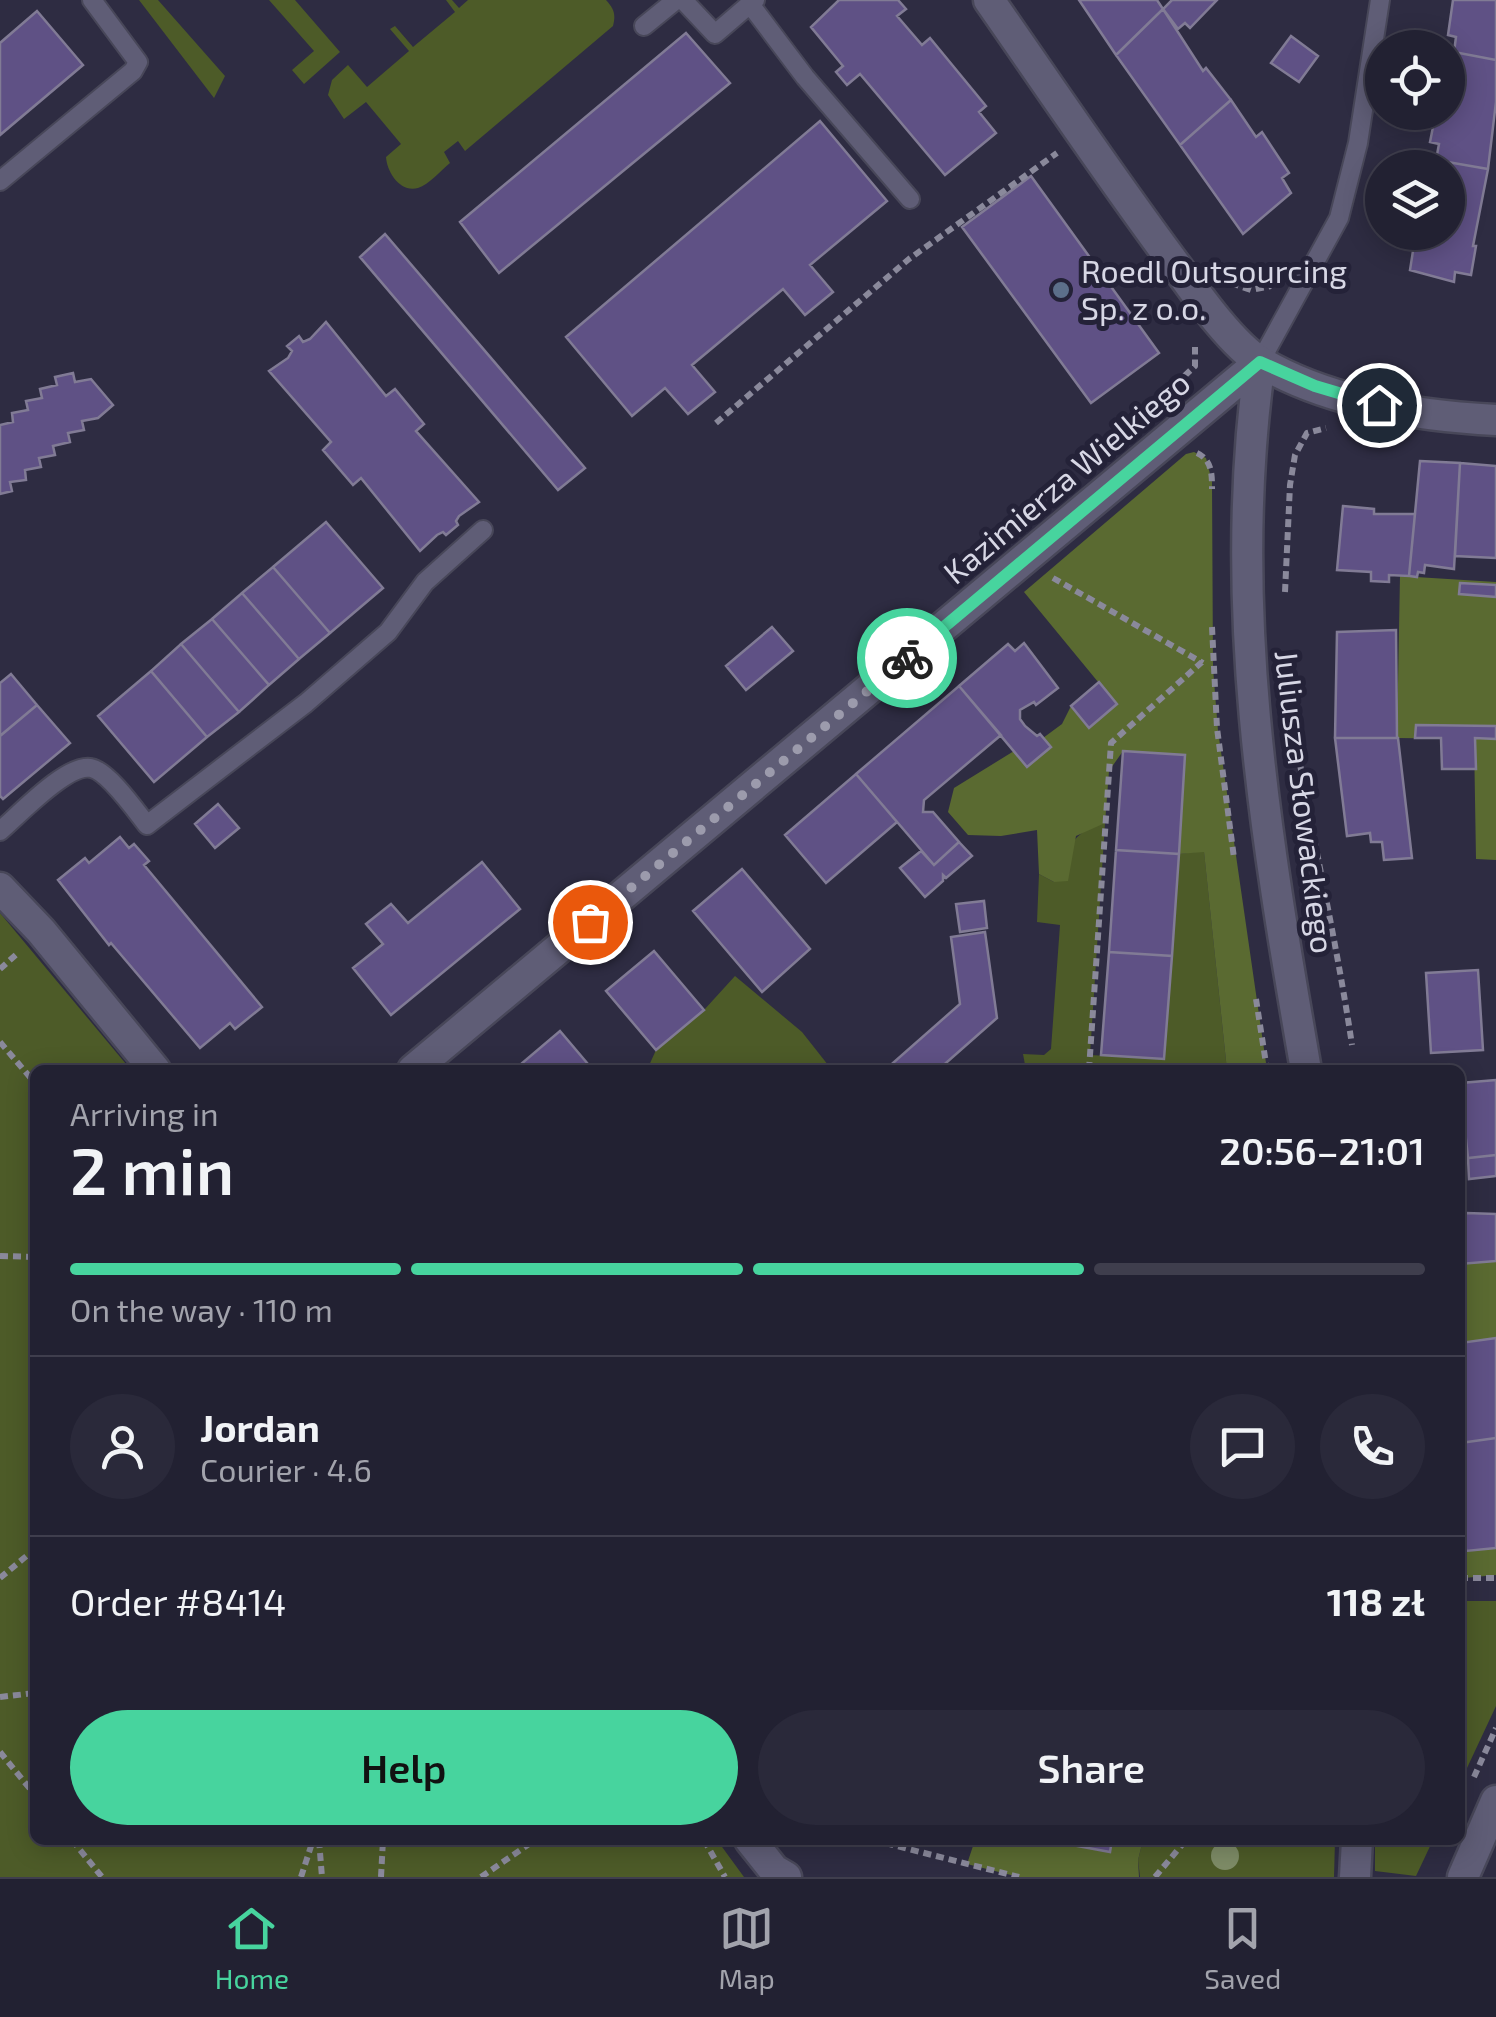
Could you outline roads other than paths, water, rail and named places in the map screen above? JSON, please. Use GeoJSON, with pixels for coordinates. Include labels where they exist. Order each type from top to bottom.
{"type":"FeatureCollection","features":[{"type":"Feature","properties":{"kind":"street"},"geometry":{"type":"LineString","coordinates":[[989,0],[1193,290],[1260,362],[1315,386],[1379,405],[1446,418],[1496,420]]}},
{"type":"Feature","properties":{"kind":"street","name":"Kazimierza Wielkiego"},"geometry":{"type":"LineString","coordinates":[[419,1065],[1260,362]]}},
{"type":"Feature","properties":{"kind":"street","name":"Juliusza Słowackiego"},"geometry":{"type":"LineString","coordinates":[[1260,362],[1248,460],[1247,633],[1259,781],[1305,1065]]}},
{"type":"Feature","properties":{"kind":"street"},"geometry":{"type":"LineString","coordinates":[[0,888],[42,931],[151,1065]]}},
{"type":"Feature","properties":{"kind":"street"},"geometry":{"type":"LineString","coordinates":[[1463,1877],[1496,1800]]}},
{"type":"Feature","properties":{"kind":"street"},"geometry":{"type":"LineString","coordinates":[[754,1845],[778,1875]]}},
{"type":"Feature","properties":{"kind":"street"},"geometry":{"type":"LineString","coordinates":[[1355,1877],[1356,1845]]}},
{"type":"Feature","properties":{"kind":"lane"},"geometry":{"type":"LineString","coordinates":[[0,182],[133,71],[138,62],[92,0]]}},
{"type":"Feature","properties":{"kind":"lane"},"geometry":{"type":"LineString","coordinates":[[644,26],[680,0],[714,34],[752,2],[805,77],[910,200]]}},
{"type":"Feature","properties":{"kind":"lane"},"geometry":{"type":"LineString","coordinates":[[1260,362],[1339,218],[1358,143],[1380,0]]}},
{"type":"Feature","properties":{"kind":"lane"},"geometry":{"type":"LineString","coordinates":[[0,832],[60,778],[79,768],[93,768],[106,777],[148,825],[306,703],[388,632],[426,582],[483,530]]}},
{"type":"Feature","properties":{"kind":"place","name":"Roedl Outsourcing Sp. z o.o."},"geometry":{"type":"Point","coordinates":[1061,290]}}]}
